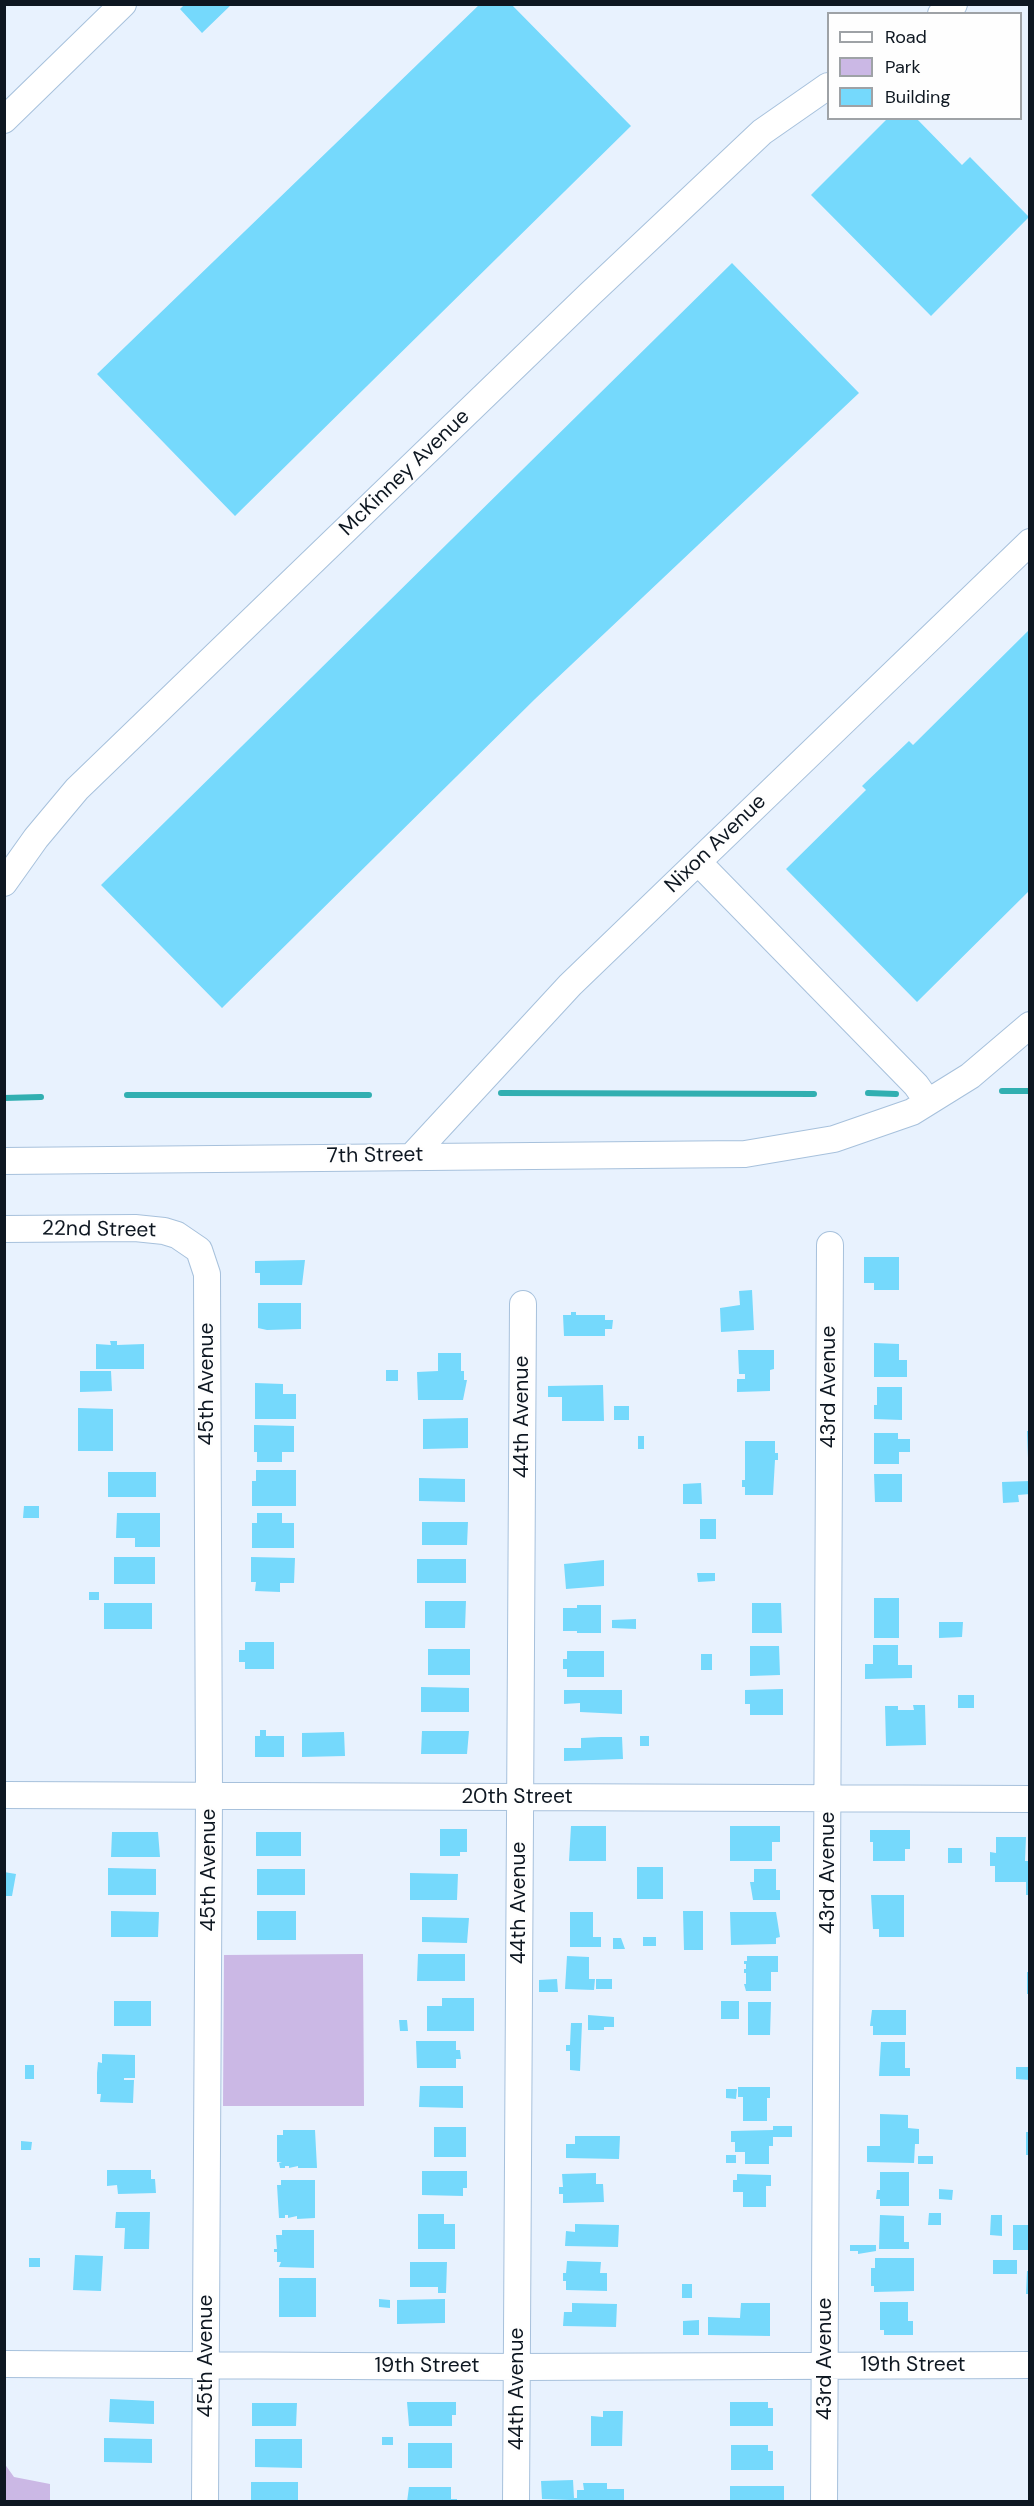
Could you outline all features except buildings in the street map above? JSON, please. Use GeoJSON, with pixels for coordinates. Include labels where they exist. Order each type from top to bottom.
{"type":"FeatureCollection","features":[{"type":"Feature","properties":{"kind":"street"},"geometry":{"type":"LineString","coordinates":[[4,120],[123,4]]}},
{"type":"Feature","properties":{"kind":"street","name":"McKinney Avenue"},"geometry":{"type":"LineString","coordinates":[[4,883],[36,838],[94,773],[590,294],[753,140],[827,87]]}},
{"type":"Feature","properties":{"kind":"street","name":"Nixon Avenue"},"geometry":{"type":"LineString","coordinates":[[412,1156],[570,985],[1029,542]]}},
{"type":"Feature","properties":{"kind":"street"},"geometry":{"type":"LineString","coordinates":[[698,862],[916,1085],[928,1102]]}},
{"type":"Feature","properties":{"kind":"street","name":"7th Street"},"geometry":{"type":"LineString","coordinates":[[4,1161],[745,1154],[834,1139],[912,1112],[970,1076],[1029,1025]]}},
{"type":"Feature","properties":{"kind":"street","name":"22nd Street"},"geometry":{"type":"LineString","coordinates":[[4,1229],[135,1228],[177,1234],[190,1243]]}},
{"type":"Feature","properties":{"kind":"street","name":"45th Avenue"},"geometry":{"type":"LineString","coordinates":[[190,1243],[199,1251],[207,1274],[209,1796],[205,2502]]}},
{"type":"Feature","properties":{"kind":"street","name":"43rd Avenue"},"geometry":{"type":"LineString","coordinates":[[824,2502],[830,1245]]}},
{"type":"Feature","properties":{"kind":"street","name":"44th Avenue"},"geometry":{"type":"LineString","coordinates":[[516,2502],[523,1304]]}},
{"type":"Feature","properties":{"kind":"street","name":"20th Street"},"geometry":{"type":"LineString","coordinates":[[4,1795],[1029,1799]]}},
{"type":"Feature","properties":{"kind":"street","name":"19th Street"},"geometry":{"type":"LineString","coordinates":[[4,2364],[517,2367],[1029,2365]]}},
{"type":"Feature","properties":{"kind":"green space"},"geometry":{"type":"Polygon","coordinates":[[[363,1954],[364,2106],[223,2106],[224,1955],[363,1954]]]}},
{"type":"Feature","properties":{"kind":"green space"},"geometry":{"type":"Polygon","coordinates":[[[4,2463],[14,2477],[50,2484],[50,2501],[5,2501],[4,2463]]]}},
{"type":"Feature","properties":{"kind":"waterway"},"geometry":{"type":"LineString","coordinates":[[1002,1091],[1030,1091]]}},
{"type":"Feature","properties":{"kind":"waterway"},"geometry":{"type":"LineString","coordinates":[[501,1093],[814,1094]]}},
{"type":"Feature","properties":{"kind":"waterway"},"geometry":{"type":"LineString","coordinates":[[868,1093],[896,1094]]}},
{"type":"Feature","properties":{"kind":"waterway"},"geometry":{"type":"LineString","coordinates":[[127,1095],[369,1095]]}},
{"type":"Feature","properties":{"kind":"waterway"},"geometry":{"type":"LineString","coordinates":[[4,1098],[41,1097]]}}]}
